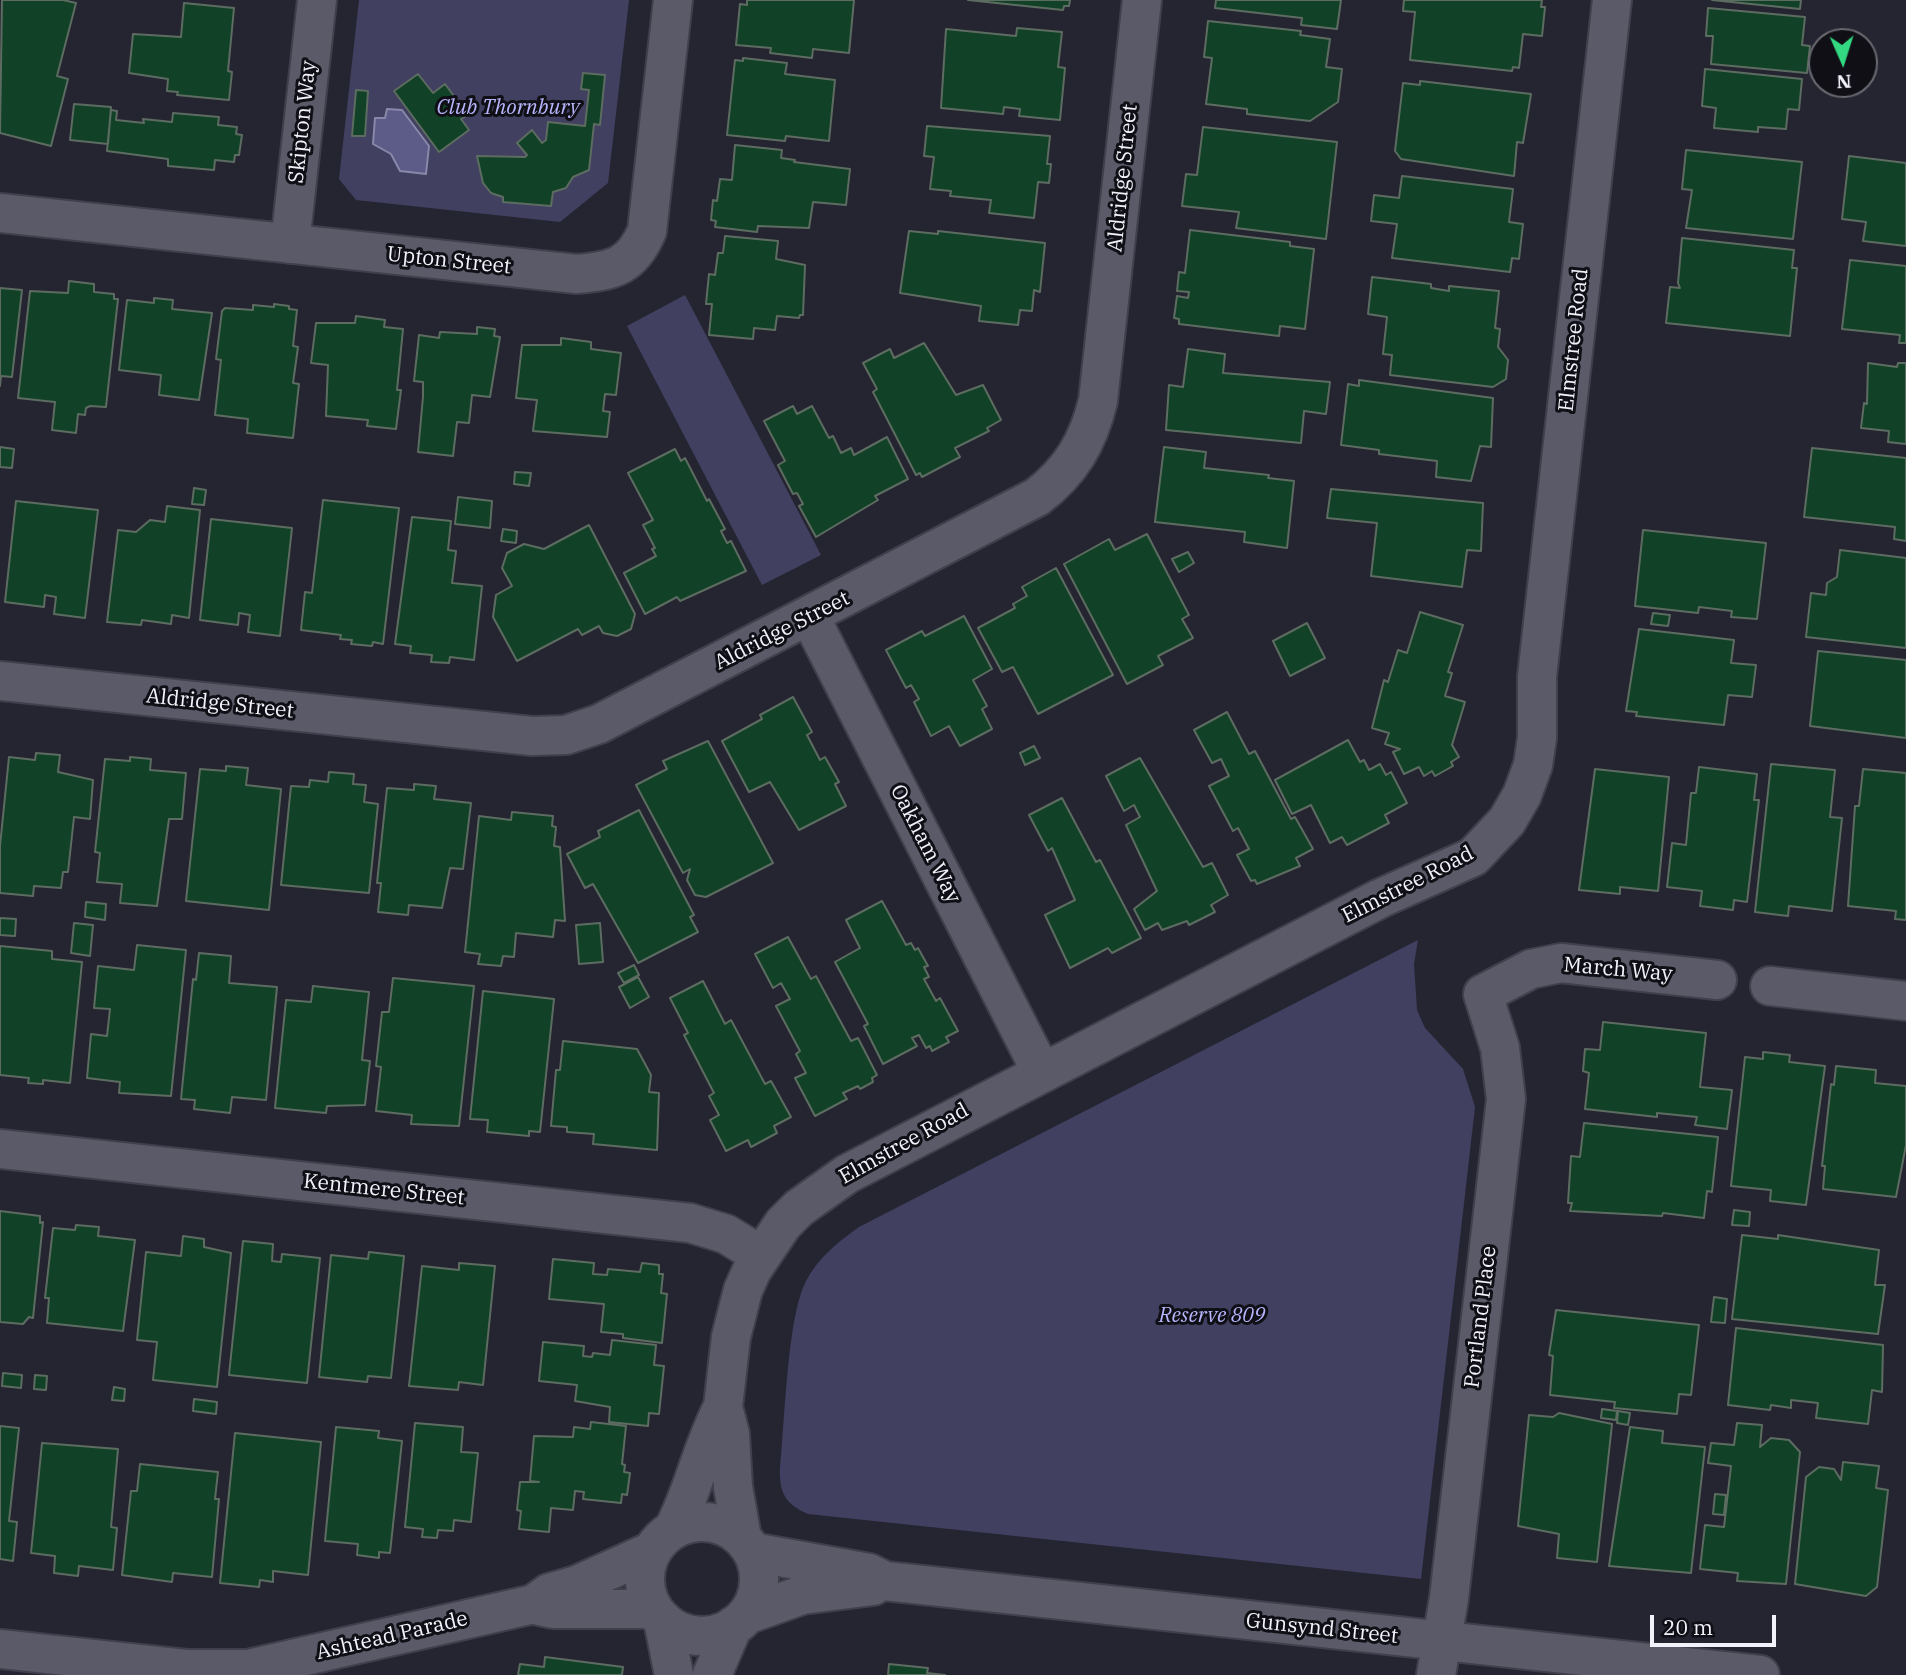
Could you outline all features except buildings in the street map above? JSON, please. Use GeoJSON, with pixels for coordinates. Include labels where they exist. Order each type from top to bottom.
{"type":"FeatureCollection","features":[{"type":"Feature","properties":{"kind":"street","name":"Skipton Way"},"geometry":{"type":"LineString","coordinates":[[290,244],[317,0]]}},
{"type":"Feature","properties":{"kind":"street","name":"Upton Street"},"geometry":{"type":"LineString","coordinates":[[0,213],[577,274],[603,272],[623,264],[639,250],[647,231],[673,0]]}},
{"type":"Feature","properties":{"kind":"street","name":"Aldridge Street"},"geometry":{"type":"LineString","coordinates":[[0,681],[548,737],[566,735],[599,724],[1037,497],[1065,474],[1086,442],[1098,401],[1142,0]]}},
{"type":"Feature","properties":{"kind":"street","name":"Elmstree Road"},"geometry":{"type":"LineString","coordinates":[[662,1540],[689,1499],[710,1431],[723,1407],[736,1314],[743,1290],[760,1255],[799,1208],[847,1174],[1041,1071],[1381,898],[1473,856],[1499,830],[1522,795],[1533,765],[1537,738],[1537,677],[1612,0]]}},
{"type":"Feature","properties":{"kind":"street","name":"Oakham Way"},"geometry":{"type":"LineString","coordinates":[[810,617],[1041,1071]]}},
{"type":"Feature","properties":{"kind":"street","name":"March Way"},"geometry":{"type":"LineString","coordinates":[[1483,994],[1531,969],[1561,963],[1717,980]]}},
{"type":"Feature","properties":{"kind":"street"},"geometry":{"type":"LineString","coordinates":[[1770,986],[1906,1001]]}},
{"type":"Feature","properties":{"kind":"street","name":"Portland Place"},"geometry":{"type":"LineString","coordinates":[[1439,1659],[1506,1099],[1500,1048],[1483,994]]}},
{"type":"Feature","properties":{"kind":"street","name":"Kentmere Street"},"geometry":{"type":"LineString","coordinates":[[0,1149],[690,1223],[726,1234],[760,1255]]}},
{"type":"Feature","properties":{"kind":"street","name":"Elmstree Road"},"geometry":{"type":"LineString","coordinates":[[723,1407],[730,1434],[733,1487],[747,1545]]}},
{"type":"Feature","properties":{"kind":"street"},"geometry":{"type":"LineString","coordinates":[[674,1675],[658,1614],[645,1580],[662,1540],[694,1523],[716,1523],[747,1545],[759,1585],[754,1601],[739,1621],[712,1675]]}},
{"type":"Feature","properties":{"kind":"street","name":"Ashtead Parade"},"geometry":{"type":"LineString","coordinates":[[0,1649],[216,1673],[247,1669],[534,1604],[549,1593],[577,1585],[662,1540]]}},
{"type":"Feature","properties":{"kind":"street","name":"Gunsynd Street"},"geometry":{"type":"LineString","coordinates":[[747,1545],[869,1573],[885,1581],[1439,1659],[1760,1675]]}},
{"type":"Feature","properties":{"kind":"street","name":"Gunsynd Street"},"geometry":{"type":"LineString","coordinates":[[739,1621],[802,1595],[868,1588],[885,1581]]}},
{"type":"Feature","properties":{"kind":"street","name":"Ashtead Parade"},"geometry":{"type":"LineString","coordinates":[[534,1604],[553,1609],[658,1614]]}},
{"type":"Feature","properties":{"kind":"street"},"geometry":{"type":"LineString","coordinates":[[658,1614],[689,1634],[705,1636],[739,1621]]}},
{"type":"Feature","properties":{"kind":"green space","name":"Club Thornbury"},"geometry":{"type":"Polygon","coordinates":[[[359,0],[629,0],[608,183],[560,222],[356,200],[339,179],[359,0]]]}},
{"type":"Feature","properties":{"kind":"green space"},"geometry":{"type":"Polygon","coordinates":[[[685,295],[821,555],[762,585],[627,326],[685,295]]]}},
{"type":"Feature","properties":{"kind":"green space","name":"Reserve 809"},"geometry":{"type":"Polygon","coordinates":[[[1418,940],[1414,964],[1417,1010],[1425,1028],[1463,1069],[1475,1107],[1421,1579],[808,1514],[789,1501],[782,1490],[780,1468],[795,1319],[806,1281],[816,1265],[836,1245],[859,1227],[1418,940]]]}},
{"type":"Feature","properties":{"kind":"shaded area"},"geometry":{"type":"Polygon","coordinates":[[[387,109],[402,110],[429,146],[426,174],[400,171],[391,154],[373,144],[375,118],[385,118],[387,109]]]}}]}
